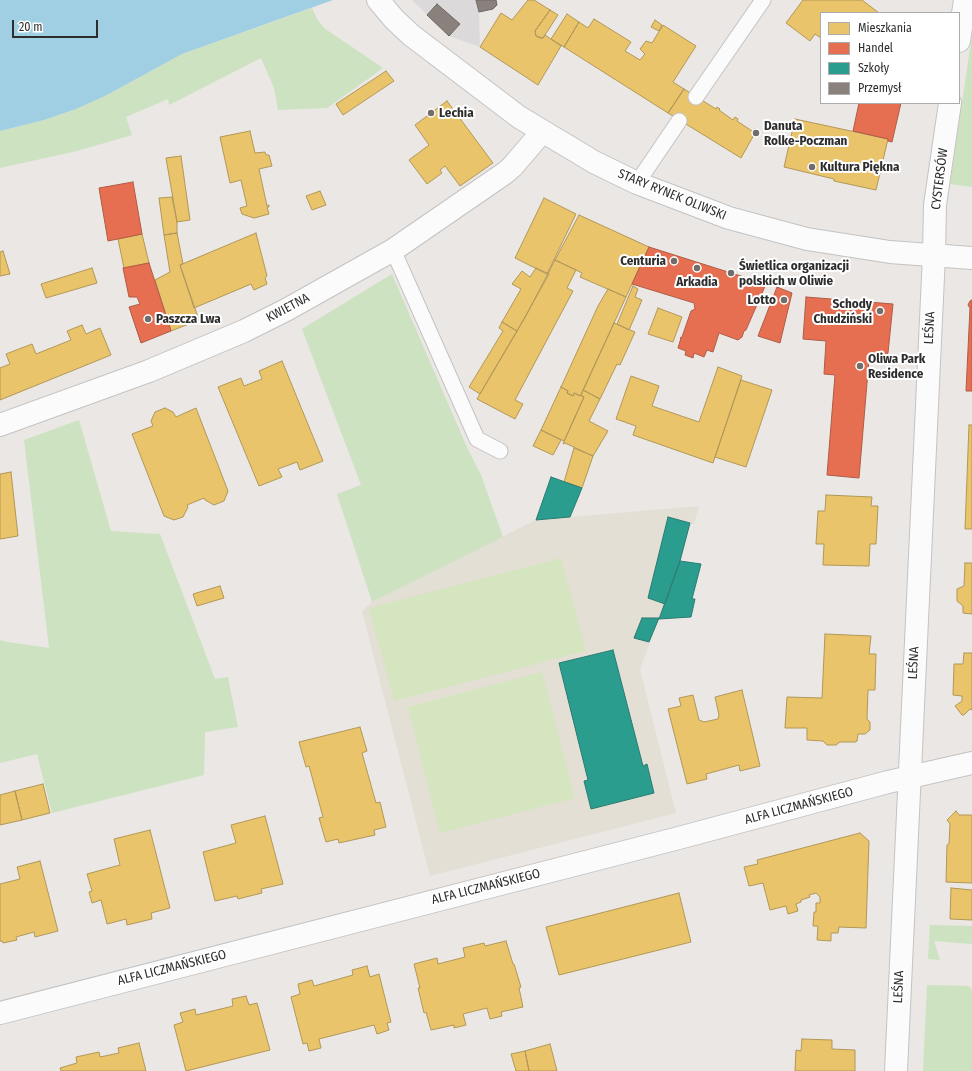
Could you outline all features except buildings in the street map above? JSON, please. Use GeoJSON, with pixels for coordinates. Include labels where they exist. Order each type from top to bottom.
{"type":"FeatureCollection","features":[{"type":"Feature","properties":{"kind":"street","name":"STARY RYNEK OLIWSKI"},"geometry":{"type":"LineString","coordinates":[[378,0],[394,19],[411,35],[519,117],[594,162],[637,183],[729,218],[807,239],[870,250],[972,258]]}},
{"type":"Feature","properties":{"kind":"street"},"geometry":{"type":"LineString","coordinates":[[960,34],[965,0]]}},
{"type":"Feature","properties":{"kind":"street","name":"CYSTERSÓW"},"geometry":{"type":"LineString","coordinates":[[934,255],[935,205],[950,104]]}},
{"type":"Feature","properties":{"kind":"street","name":"KWIETNA"},"geometry":{"type":"LineString","coordinates":[[0,425],[149,371],[244,332],[393,250],[505,173],[542,132]]}},
{"type":"Feature","properties":{"kind":"street","name":"LEŚNA"},"geometry":{"type":"LineString","coordinates":[[896,1071],[934,255]]}},
{"type":"Feature","properties":{"kind":"street","name":"ALFA LICZMAŃSKIEGO"},"geometry":{"type":"LineString","coordinates":[[0,1013],[644,847],[888,782],[972,763]]}},
{"type":"Feature","properties":{"kind":"lane"},"geometry":{"type":"LineString","coordinates":[[696,96],[763,0]]}},
{"type":"Feature","properties":{"kind":"lane"},"geometry":{"type":"LineString","coordinates":[[637,183],[679,121]]}},
{"type":"Feature","properties":{"kind":"lane"},"geometry":{"type":"LineString","coordinates":[[393,250],[476,439],[500,451]]}},
{"type":"Feature","properties":{"kind":"shaded area"},"geometry":{"type":"Polygon","coordinates":[[[412,0],[476,0],[479,12],[480,47],[449,36],[412,0]]]}},
{"type":"Feature","properties":{"kind":"shaded area"},"geometry":{"type":"Polygon","coordinates":[[[699,506],[694,524],[690,524],[680,561],[640,669],[676,813],[430,876],[362,611],[372,602],[536,520],[699,506]]]}},
{"type":"Feature","properties":{"kind":"green space"},"geometry":{"type":"Polygon","coordinates":[[[312,8],[317,19],[324,28],[383,68],[327,108],[278,110],[274,88],[261,58],[169,105],[168,99],[126,117],[132,135],[77,151],[0,168],[0,131],[44,120],[76,109],[105,96],[182,54],[312,8]]]}},
{"type":"Feature","properties":{"kind":"green space"},"geometry":{"type":"Polygon","coordinates":[[[972,35],[972,187],[950,184],[972,35]]]}},
{"type":"Feature","properties":{"kind":"green space"},"geometry":{"type":"Polygon","coordinates":[[[392,274],[466,445],[481,475],[503,537],[372,602],[337,494],[361,485],[302,329],[392,274]]]}},
{"type":"Feature","properties":{"kind":"green space"},"geometry":{"type":"Polygon","coordinates":[[[79,420],[111,531],[160,534],[215,679],[228,677],[238,727],[205,732],[204,775],[52,813],[37,754],[0,763],[0,640],[49,648],[24,440],[79,420]]]}},
{"type":"Feature","properties":{"kind":"green space"},"geometry":{"type":"Polygon","coordinates":[[[561,558],[586,651],[394,701],[369,608],[561,558]]]}},
{"type":"Feature","properties":{"kind":"green space"},"geometry":{"type":"Polygon","coordinates":[[[542,672],[575,798],[440,833],[408,707],[542,672]]]}},
{"type":"Feature","properties":{"kind":"green space"},"geometry":{"type":"Polygon","coordinates":[[[930,925],[972,926],[972,944],[934,941],[940,960],[928,959],[930,925]]]}},
{"type":"Feature","properties":{"kind":"green space"},"geometry":{"type":"Polygon","coordinates":[[[927,985],[969,986],[972,990],[972,1071],[923,1071],[927,985]]]}},
{"type":"Feature","properties":{"kind":"water"},"geometry":{"type":"Polygon","coordinates":[[[0,0],[333,0],[182,54],[105,96],[76,109],[44,120],[0,131],[0,0]]]}},
{"type":"Feature","properties":{"kind":"place","name":"Lechia"},"geometry":{"type":"Point","coordinates":[431,113]}},
{"type":"Feature","properties":{"kind":"place","name":"Danuta Rolke-Poczman"},"geometry":{"type":"Point","coordinates":[756,133]}},
{"type":"Feature","properties":{"kind":"place","name":"Kultura Piękna"},"geometry":{"type":"Point","coordinates":[812,167]}},
{"type":"Feature","properties":{"kind":"place","name":"Centuria"},"geometry":{"type":"Point","coordinates":[674,261]}},
{"type":"Feature","properties":{"kind":"place","name":"Arkadia"},"geometry":{"type":"Point","coordinates":[697,268]}},
{"type":"Feature","properties":{"kind":"place","name":"Świetlica organizacji polskich w Oliwie"},"geometry":{"type":"Point","coordinates":[731,273]}},
{"type":"Feature","properties":{"kind":"place","name":"Lotto"},"geometry":{"type":"Point","coordinates":[784,300]}},
{"type":"Feature","properties":{"kind":"place","name":"Schody Chudziński"},"geometry":{"type":"Point","coordinates":[880,311]}},
{"type":"Feature","properties":{"kind":"place","name":"Paszcza Lwa"},"geometry":{"type":"Point","coordinates":[148,319]}},
{"type":"Feature","properties":{"kind":"place","name":"Oliwa Park Residence"},"geometry":{"type":"Point","coordinates":[860,366]}}]}
